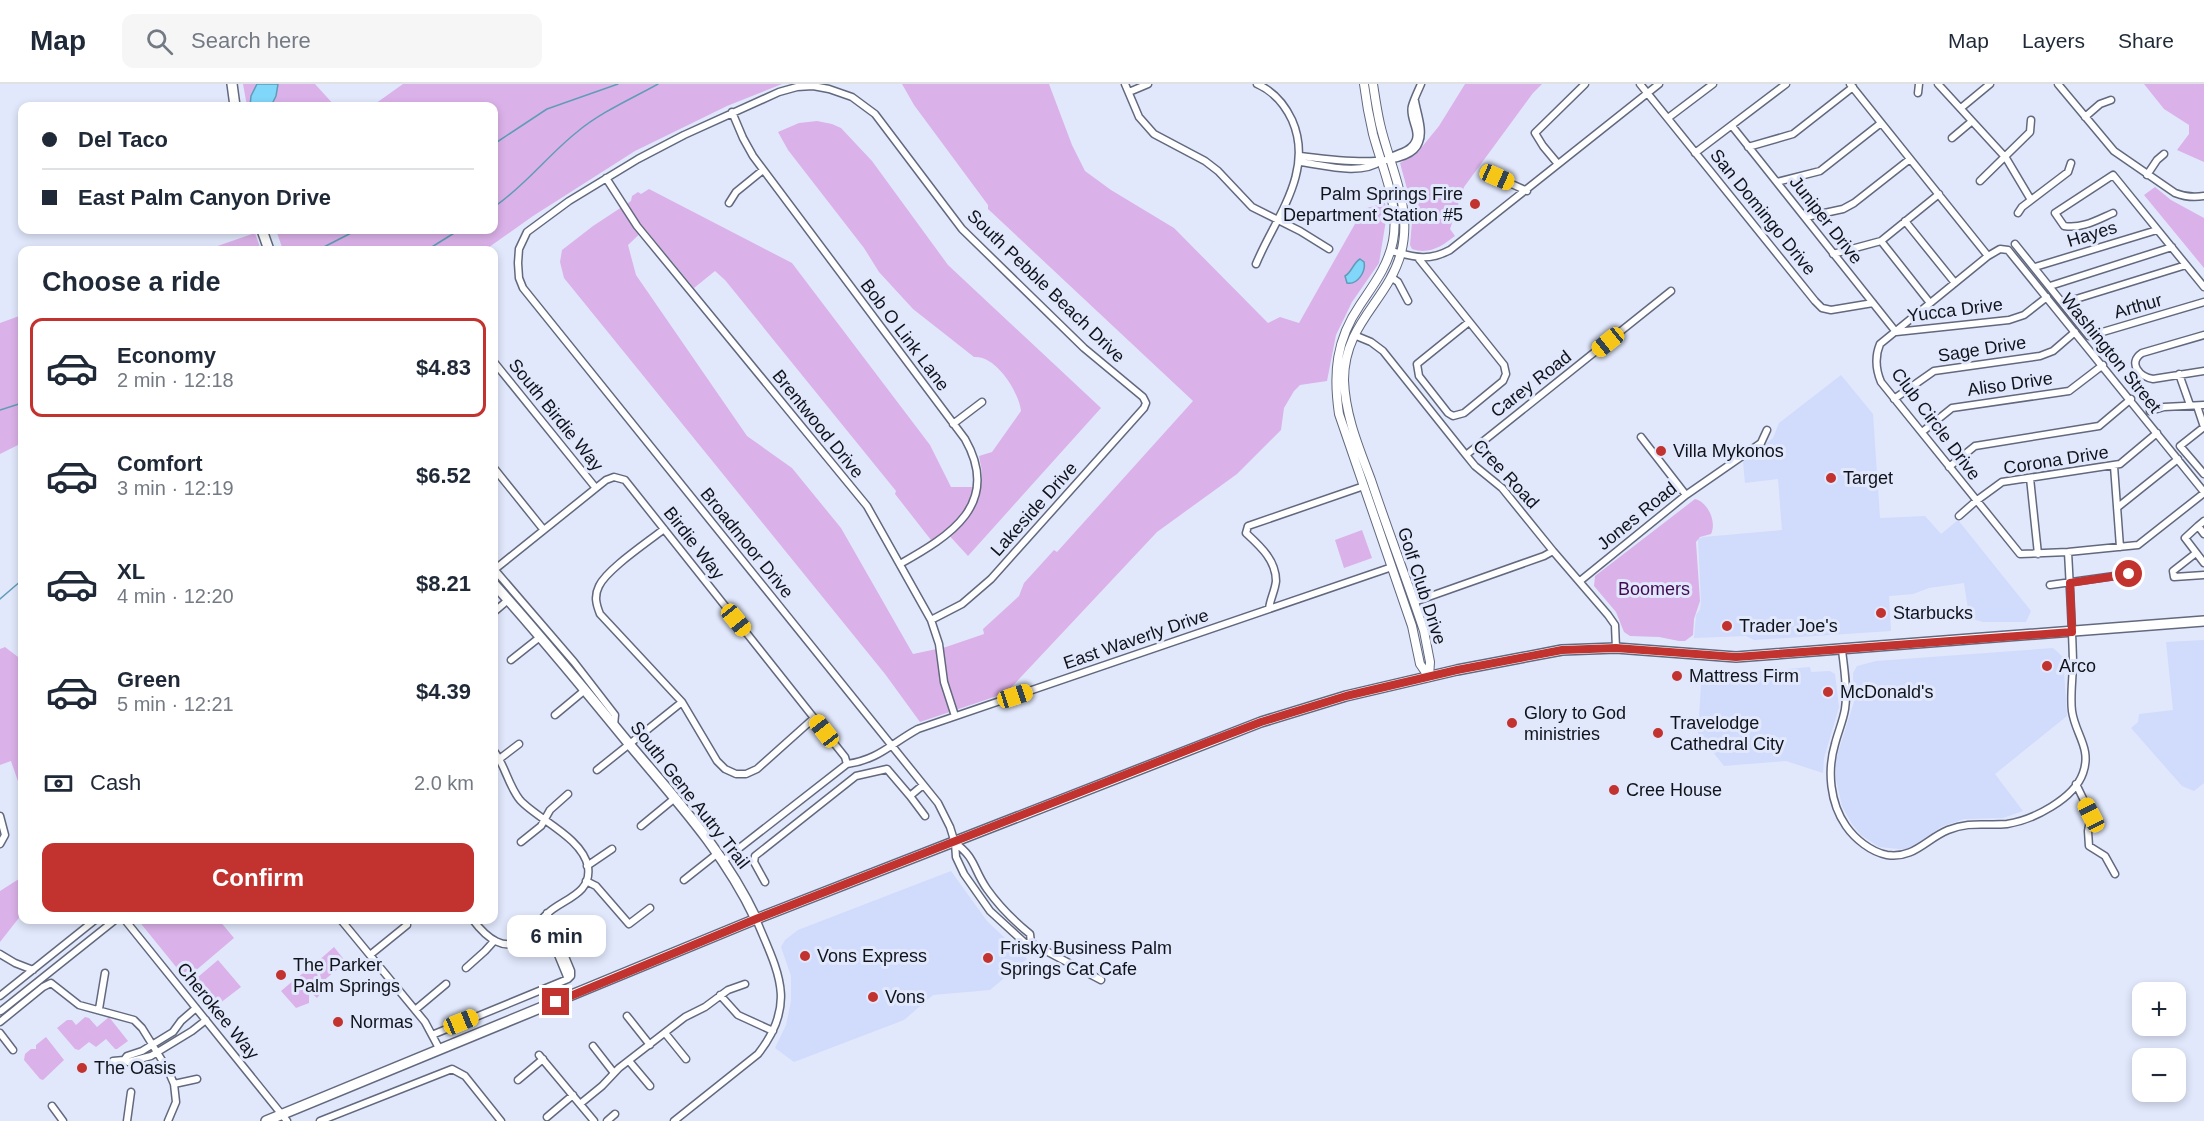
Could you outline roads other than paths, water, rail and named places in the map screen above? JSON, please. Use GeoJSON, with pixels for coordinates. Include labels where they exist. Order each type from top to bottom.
{"type":"FeatureCollection","features":[{"type":"Feature","properties":{"kind":"main road"},"geometry":{"type":"LineString","coordinates":[[232,84],[234,102]]}},
{"type":"Feature","properties":{"kind":"main road","name":"South Gene Autry Trail"},"geometry":{"type":"LineString","coordinates":[[498,589],[585,690],[721,856],[741,888],[756,919]]}},
{"type":"Feature","properties":{"kind":"main road"},"geometry":{"type":"LineString","coordinates":[[266,1121],[284,1118],[440,1050],[756,919],[1261,722],[1346,696],[1562,650],[1616,648],[1736,657],[2204,621]]}},
{"type":"Feature","properties":{"kind":"street"},"geometry":{"type":"LineString","coordinates":[[1125,84],[1139,117],[1154,134],[1205,161],[1218,171],[1252,207],[1329,249]]}},
{"type":"Feature","properties":{"kind":"street"},"geometry":{"type":"LineString","coordinates":[[1129,92],[1148,84]]}},
{"type":"Feature","properties":{"kind":"street"},"geometry":{"type":"LineString","coordinates":[[1256,264],[1291,193],[1300,159],[1295,127],[1288,112],[1280,100],[1257,84]]}},
{"type":"Feature","properties":{"kind":"street","name":"Golf Club Drive"},"geometry":{"type":"LineString","coordinates":[[1364,84],[1373,132],[1403,201],[1405,220],[1400,254],[1391,277],[1363,317],[1354,335],[1344,378],[1347,409],[1424,631],[1430,662],[1429,677]]}},
{"type":"Feature","properties":{"kind":"street","name":"Golf Club Drive"},"geometry":{"type":"LineString","coordinates":[[1373,84],[1395,223],[1391,251],[1386,266],[1345,330],[1335,373],[1339,414],[1412,626],[1420,664],[1429,677]]}},
{"type":"Feature","properties":{"kind":"street"},"geometry":{"type":"LineString","coordinates":[[1300,159],[1352,169],[1374,166],[1385,159],[1409,154],[1419,144],[1420,128],[1415,101],[1421,84]]}},
{"type":"Feature","properties":{"kind":"street"},"geometry":{"type":"LineString","coordinates":[[1558,164],[1535,133],[1585,84]]}},
{"type":"Feature","properties":{"kind":"street","name":"San Domingo Drive"},"geometry":{"type":"LineString","coordinates":[[1640,84],[1822,308],[1831,310],[1873,303]]}},
{"type":"Feature","properties":{"kind":"street"},"geometry":{"type":"LineString","coordinates":[[1391,251],[1419,259],[1441,255],[1450,250],[1659,84]]}},
{"type":"Feature","properties":{"kind":"street"},"geometry":{"type":"LineString","coordinates":[[1668,118],[1713,84]]}},
{"type":"Feature","properties":{"kind":"street"},"geometry":{"type":"LineString","coordinates":[[1695,153],[1786,84]]}},
{"type":"Feature","properties":{"kind":"street"},"geometry":{"type":"LineString","coordinates":[[1918,93],[1919,84]]}},
{"type":"Feature","properties":{"kind":"street"},"geometry":{"type":"LineString","coordinates":[[1938,84],[2006,158],[2031,200]]}},
{"type":"Feature","properties":{"kind":"street"},"geometry":{"type":"LineString","coordinates":[[1961,108],[1990,84]]}},
{"type":"Feature","properties":{"kind":"street"},"geometry":{"type":"LineString","coordinates":[[2058,84],[2115,151],[2175,193],[2196,198],[2204,196]]}},
{"type":"Feature","properties":{"kind":"street"},"geometry":{"type":"LineString","coordinates":[[1748,147],[1793,134],[1852,86],[1988,255]]}},
{"type":"Feature","properties":{"kind":"street","name":"South Pebble Beach Drive"},"geometry":{"type":"LineString","coordinates":[[732,112],[797,87],[829,88],[852,97],[875,114],[962,229],[1084,348],[1143,397],[1146,403]]}},
{"type":"Feature","properties":{"kind":"street"},"geometry":{"type":"LineString","coordinates":[[2085,117],[2100,104],[2111,100]]}},
{"type":"Feature","properties":{"kind":"street"},"geometry":{"type":"LineString","coordinates":[[606,178],[684,135],[732,112]]}},
{"type":"Feature","properties":{"kind":"street","name":"Bob O Link Lane"},"geometry":{"type":"LineString","coordinates":[[732,112],[742,138],[763,170],[965,439],[974,458],[977,475],[976,494],[965,515],[949,534],[936,544],[900,564]]}},
{"type":"Feature","properties":{"kind":"street"},"geometry":{"type":"LineString","coordinates":[[1980,181],[2030,132],[2031,120]]}},
{"type":"Feature","properties":{"kind":"street"},"geometry":{"type":"LineString","coordinates":[[1952,138],[1971,122]]}},
{"type":"Feature","properties":{"kind":"street"},"geometry":{"type":"LineString","coordinates":[[1777,182],[1820,171],[1881,123]]}},
{"type":"Feature","properties":{"kind":"street","name":"Juniper Drive"},"geometry":{"type":"LineString","coordinates":[[1732,126],[1896,332]]}},
{"type":"Feature","properties":{"kind":"street"},"geometry":{"type":"LineString","coordinates":[[2147,175],[2164,154]]}},
{"type":"Feature","properties":{"kind":"street"},"geometry":{"type":"LineString","coordinates":[[1806,218],[1843,209],[1854,203],[1910,159]]}},
{"type":"Feature","properties":{"kind":"street"},"geometry":{"type":"LineString","coordinates":[[2018,213],[2031,200],[2068,172],[2071,164]]}},
{"type":"Feature","properties":{"kind":"street"},"geometry":{"type":"LineString","coordinates":[[729,203],[736,192],[763,170]]}},
{"type":"Feature","properties":{"kind":"street"},"geometry":{"type":"LineString","coordinates":[[2113,213],[2084,225],[2072,227],[2064,226],[2055,213],[2113,175],[2204,287]]}},
{"type":"Feature","properties":{"kind":"street"},"geometry":{"type":"LineString","coordinates":[[1497,177],[1527,191]]}},
{"type":"Feature","properties":{"kind":"street","name":"Broadmoor Drive"},"geometry":{"type":"LineString","coordinates":[[606,178],[547,216],[527,232],[519,249],[519,278],[523,288],[923,784],[942,811],[955,843],[957,861],[990,911],[1024,943],[1031,943],[1101,980]]}},
{"type":"Feature","properties":{"kind":"street","name":"Brentwood Drive"},"geometry":{"type":"LineString","coordinates":[[606,178],[637,226],[867,506],[931,620],[939,644],[944,682],[956,716]]}},
{"type":"Feature","properties":{"kind":"street"},"geometry":{"type":"LineString","coordinates":[[1833,254],[1881,241],[1940,194]]}},
{"type":"Feature","properties":{"kind":"street"},"geometry":{"type":"LineString","coordinates":[[1905,221],[1955,283]]}},
{"type":"Feature","properties":{"kind":"street","name":"Hayes"},"geometry":{"type":"LineString","coordinates":[[2035,267],[2157,230]]}},
{"type":"Feature","properties":{"kind":"street"},"geometry":{"type":"LineString","coordinates":[[1881,241],[1930,303]]}},
{"type":"Feature","properties":{"kind":"street","name":"Arthur"},"geometry":{"type":"LineString","coordinates":[[2015,244],[2089,336],[2204,302]]}},
{"type":"Feature","properties":{"kind":"street"},"geometry":{"type":"LineString","coordinates":[[2050,286],[2172,247]]}},
{"type":"Feature","properties":{"kind":"street","name":"Washington Street"},"geometry":{"type":"LineString","coordinates":[[1988,255],[2000,249],[2008,250],[2131,399],[2204,493]]}},
{"type":"Feature","properties":{"kind":"street","name":"Club Circle Drive"},"geometry":{"type":"LineString","coordinates":[[1988,255],[1880,344],[1877,351],[1878,374],[1894,399],[2020,554],[2138,545],[2204,493]]}},
{"type":"Feature","properties":{"kind":"street"},"geometry":{"type":"LineString","coordinates":[[1419,259],[1504,365],[1506,374],[1503,381],[1464,413],[1453,416],[1448,413],[1419,376],[1417,364],[1469,322]]}},
{"type":"Feature","properties":{"kind":"street"},"geometry":{"type":"LineString","coordinates":[[2063,303],[2186,265]]}},
{"type":"Feature","properties":{"kind":"street"},"geometry":{"type":"LineString","coordinates":[[1391,277],[1398,282],[1408,301]]}},
{"type":"Feature","properties":{"kind":"street","name":"Carey Road"},"geometry":{"type":"LineString","coordinates":[[1466,455],[1671,291]]}},
{"type":"Feature","properties":{"kind":"street","name":"Yucca Drive"},"geometry":{"type":"LineString","coordinates":[[1896,332],[2009,320],[2024,315],[2047,297]]}},
{"type":"Feature","properties":{"kind":"street","name":"Sage Drive"},"geometry":{"type":"LineString","coordinates":[[1894,399],[1934,371],[2040,356],[2053,351],[2075,332]]}},
{"type":"Feature","properties":{"kind":"street","name":"Cree Road"},"geometry":{"type":"LineString","coordinates":[[1354,335],[1371,342],[1383,351],[1475,466],[1502,488],[1580,581],[1615,625],[1616,648]]}},
{"type":"Feature","properties":{"kind":"street"},"geometry":{"type":"LineString","coordinates":[[2204,335],[2142,353],[2135,362],[2140,373],[2146,378],[2153,379],[2204,371]]}},
{"type":"Feature","properties":{"kind":"street","name":"Aliso Drive"},"geometry":{"type":"LineString","coordinates":[[1922,432],[1952,408],[2069,391],[2103,365]]}},
{"type":"Feature","properties":{"kind":"street","name":"South Birdie Way"},"geometry":{"type":"LineString","coordinates":[[498,367],[595,487]]}},
{"type":"Feature","properties":{"kind":"street"},"geometry":{"type":"LineString","coordinates":[[2179,374],[2190,405]]}},
{"type":"Feature","properties":{"kind":"street"},"geometry":{"type":"LineString","coordinates":[[1949,467],[1976,446],[2099,426],[2131,399]]}},
{"type":"Feature","properties":{"kind":"street"},"geometry":{"type":"LineString","coordinates":[[953,424],[982,402]]}},
{"type":"Feature","properties":{"kind":"street","name":"Lakeside Drive"},"geometry":{"type":"LineString","coordinates":[[931,620],[962,604],[991,579],[1144,408],[1146,403]]}},
{"type":"Feature","properties":{"kind":"street"},"geometry":{"type":"LineString","coordinates":[[2150,411],[2164,407],[2201,405],[2204,428],[2181,446],[2204,474]]}},
{"type":"Feature","properties":{"kind":"street","name":"Jones Road"},"geometry":{"type":"LineString","coordinates":[[1580,581],[1686,495],[1761,443],[1767,430]]}},
{"type":"Feature","properties":{"kind":"street","name":"Corona Drive"},"geometry":{"type":"LineString","coordinates":[[1959,516],[2002,482],[2114,466],[2124,461],[2157,433]]}},
{"type":"Feature","properties":{"kind":"street"},"geometry":{"type":"LineString","coordinates":[[1641,437],[1686,495]]}},
{"type":"Feature","properties":{"kind":"street"},"geometry":{"type":"LineString","coordinates":[[2118,507],[2178,459]]}},
{"type":"Feature","properties":{"kind":"street"},"geometry":{"type":"LineString","coordinates":[[2114,466],[2120,547]]}},
{"type":"Feature","properties":{"kind":"street"},"geometry":{"type":"LineString","coordinates":[[498,473],[543,530]]}},
{"type":"Feature","properties":{"kind":"street","name":"Birdie Way"},"geometry":{"type":"LineString","coordinates":[[595,487],[614,477],[625,480],[845,757],[847,764]]}},
{"type":"Feature","properties":{"kind":"street"},"geometry":{"type":"LineString","coordinates":[[2030,478],[2038,554]]}},
{"type":"Feature","properties":{"kind":"street"},"geometry":{"type":"LineString","coordinates":[[1269,609],[1276,580],[1275,572],[1266,553],[1246,533],[1248,526],[1364,486]]}},
{"type":"Feature","properties":{"kind":"street"},"geometry":{"type":"LineString","coordinates":[[498,566],[595,487]]}},
{"type":"Feature","properties":{"kind":"street"},"geometry":{"type":"LineString","coordinates":[[2204,521],[2185,538],[2204,563]]}},
{"type":"Feature","properties":{"kind":"street"},"geometry":{"type":"LineString","coordinates":[[2198,526],[2204,534]]}},
{"type":"Feature","properties":{"kind":"street"},"geometry":{"type":"LineString","coordinates":[[664,529],[604,578],[596,594],[596,606],[600,614],[682,702],[717,761],[725,769],[736,774],[746,774],[757,769],[814,718]]}},
{"type":"Feature","properties":{"kind":"street"},"geometry":{"type":"LineString","coordinates":[[1414,602],[1553,551]]}},
{"type":"Feature","properties":{"kind":"street"},"geometry":{"type":"LineString","coordinates":[[1842,650],[1846,706],[1830,767],[1834,798],[1846,826],[1857,839],[1886,855],[1903,854],[1920,848],[1946,831],[1968,824],[2006,824],[2026,819],[2048,809],[2072,790],[2084,773],[2085,744],[2072,711],[2072,632],[2068,552]]}},
{"type":"Feature","properties":{"kind":"street"},"geometry":{"type":"LineString","coordinates":[[2196,553],[2174,571],[2174,578],[2204,575]]}},
{"type":"Feature","properties":{"kind":"street","name":"East Waverly Drive"},"geometry":{"type":"LineString","coordinates":[[847,764],[875,757],[918,729],[1392,567]]}},
{"type":"Feature","properties":{"kind":"street","name":"South Gene Autry Trail"},"geometry":{"type":"LineString","coordinates":[[498,574],[574,662],[615,715],[614,725]]}},
{"type":"Feature","properties":{"kind":"street"},"geometry":{"type":"LineString","coordinates":[[2050,585],[2129,574]]}},
{"type":"Feature","properties":{"kind":"street"},"geometry":{"type":"LineString","coordinates":[[498,609],[508,600]]}},
{"type":"Feature","properties":{"kind":"street"},"geometry":{"type":"LineString","coordinates":[[511,660],[540,637]]}},
{"type":"Feature","properties":{"kind":"street"},"geometry":{"type":"LineString","coordinates":[[555,715],[585,690]]}},
{"type":"Feature","properties":{"kind":"street"},"geometry":{"type":"LineString","coordinates":[[597,770],[682,702]]}},
{"type":"Feature","properties":{"kind":"street"},"geometry":{"type":"LineString","coordinates":[[476,924],[494,941],[507,944],[520,941],[547,913],[578,893],[586,881],[587,866],[583,856],[567,837],[519,799],[502,770],[498,760],[519,744]]}},
{"type":"Feature","properties":{"kind":"street"},"geometry":{"type":"LineString","coordinates":[[684,880],[762,831],[847,764]]}},
{"type":"Feature","properties":{"kind":"street"},"geometry":{"type":"LineString","coordinates":[[765,882],[754,859],[856,776],[884,769],[889,770],[925,816]]}},
{"type":"Feature","properties":{"kind":"street"},"geometry":{"type":"LineString","coordinates":[[498,772],[502,770]]}},
{"type":"Feature","properties":{"kind":"street"},"geometry":{"type":"LineString","coordinates":[[909,796],[923,784]]}},
{"type":"Feature","properties":{"kind":"street"},"geometry":{"type":"LineString","coordinates":[[2076,784],[2091,815],[2088,831],[2089,846],[2105,856],[2115,874]]}},
{"type":"Feature","properties":{"kind":"street"},"geometry":{"type":"LineString","coordinates":[[521,842],[541,826],[554,806],[568,794]]}},
{"type":"Feature","properties":{"kind":"street"},"geometry":{"type":"LineString","coordinates":[[808,795],[818,806]]}},
{"type":"Feature","properties":{"kind":"street"},"geometry":{"type":"LineString","coordinates":[[641,826],[675,798]]}},
{"type":"Feature","properties":{"kind":"street"},"geometry":{"type":"LineString","coordinates":[[0,816],[5,835],[0,844]]}},
{"type":"Feature","properties":{"kind":"street"},"geometry":{"type":"LineString","coordinates":[[762,831],[771,843]]}},
{"type":"Feature","properties":{"kind":"street"},"geometry":{"type":"LineString","coordinates":[[955,843],[969,852],[987,888],[1013,920],[1030,934],[1031,943]]}},
{"type":"Feature","properties":{"kind":"street"},"geometry":{"type":"LineString","coordinates":[[587,866],[612,849]]}},
{"type":"Feature","properties":{"kind":"street"},"geometry":{"type":"LineString","coordinates":[[586,881],[596,886],[629,924],[650,908]]}},
{"type":"Feature","properties":{"kind":"street"},"geometry":{"type":"LineString","coordinates":[[432,1035],[568,980],[571,971],[547,913]]}},
{"type":"Feature","properties":{"kind":"street"},"geometry":{"type":"LineString","coordinates":[[674,1121],[758,1054],[773,1031],[782,1010],[781,986],[756,919]]}},
{"type":"Feature","properties":{"kind":"street"},"geometry":{"type":"LineString","coordinates":[[541,920],[547,928],[568,980]]}},
{"type":"Feature","properties":{"kind":"street"},"geometry":{"type":"LineString","coordinates":[[0,996],[89,924]]}},
{"type":"Feature","properties":{"kind":"street"},"geometry":{"type":"LineString","coordinates":[[1,1011],[110,924]]}},
{"type":"Feature","properties":{"kind":"street","name":"Cherokee Way"},"geometry":{"type":"LineString","coordinates":[[128,924],[284,1118]]}},
{"type":"Feature","properties":{"kind":"street"},"geometry":{"type":"LineString","coordinates":[[344,924],[415,1010],[440,1050]]}},
{"type":"Feature","properties":{"kind":"street"},"geometry":{"type":"LineString","coordinates":[[370,955],[407,925]]}},
{"type":"Feature","properties":{"kind":"street"},"geometry":{"type":"LineString","coordinates":[[466,969],[494,941]]}},
{"type":"Feature","properties":{"kind":"street"},"geometry":{"type":"LineString","coordinates":[[0,954],[33,970]]}},
{"type":"Feature","properties":{"kind":"street"},"geometry":{"type":"LineString","coordinates":[[99,1009],[105,973]]}},
{"type":"Feature","properties":{"kind":"street"},"geometry":{"type":"LineString","coordinates":[[0,1022],[51,983],[79,1005],[134,1020],[142,1028],[174,1084],[176,1102],[168,1121]]}},
{"type":"Feature","properties":{"kind":"street"},"geometry":{"type":"LineString","coordinates":[[415,1010],[446,984]]}},
{"type":"Feature","properties":{"kind":"street"},"geometry":{"type":"LineString","coordinates":[[580,1104],[614,1073],[685,1017],[705,1007],[720,995],[745,984]]}},
{"type":"Feature","properties":{"kind":"street"},"geometry":{"type":"LineString","coordinates":[[720,995],[738,1015],[773,1031]]}},
{"type":"Feature","properties":{"kind":"street"},"geometry":{"type":"LineString","coordinates":[[124,1060],[127,1056],[151,1046],[177,1029],[196,1008]]}},
{"type":"Feature","properties":{"kind":"street"},"geometry":{"type":"LineString","coordinates":[[627,1016],[650,1045]]}},
{"type":"Feature","properties":{"kind":"street"},"geometry":{"type":"LineString","coordinates":[[113,1061],[128,1062],[156,1053],[206,1020]]}},
{"type":"Feature","properties":{"kind":"street"},"geometry":{"type":"LineString","coordinates":[[177,1029],[183,1036]]}},
{"type":"Feature","properties":{"kind":"street"},"geometry":{"type":"LineString","coordinates":[[0,1033],[13,1050]]}},
{"type":"Feature","properties":{"kind":"street"},"geometry":{"type":"LineString","coordinates":[[665,1033],[686,1059]]}},
{"type":"Feature","properties":{"kind":"street"},"geometry":{"type":"LineString","coordinates":[[593,1046],[614,1073]]}},
{"type":"Feature","properties":{"kind":"street"},"geometry":{"type":"LineString","coordinates":[[518,1080],[541,1057],[594,1121]]}},
{"type":"Feature","properties":{"kind":"street"},"geometry":{"type":"LineString","coordinates":[[629,1061],[650,1086]]}},
{"type":"Feature","properties":{"kind":"street"},"geometry":{"type":"LineString","coordinates":[[320,1121],[452,1069],[465,1076],[498,1120]]}},
{"type":"Feature","properties":{"kind":"street"},"geometry":{"type":"LineString","coordinates":[[174,1084],[197,1079]]}},
{"type":"Feature","properties":{"kind":"street"},"geometry":{"type":"LineString","coordinates":[[127,1121],[131,1092]]}},
{"type":"Feature","properties":{"kind":"street"},"geometry":{"type":"LineString","coordinates":[[547,1117],[573,1095]]}},
{"type":"Feature","properties":{"kind":"street"},"geometry":{"type":"LineString","coordinates":[[52,1106],[63,1121]]}},
{"type":"Feature","properties":{"kind":"street"},"geometry":{"type":"LineString","coordinates":[[607,1121],[615,1114]]}},
{"type":"Feature","properties":{"kind":"water"},"geometry":{"type":"Polygon","coordinates":[[[257,84],[278,84],[273,102],[250,102],[257,84]]]}},
{"type":"Feature","properties":{"kind":"water"},"geometry":{"type":"Polygon","coordinates":[[[1360,259],[1364,262],[1362,273],[1355,282],[1347,283],[1345,276],[1360,259]]]}},
{"type":"Feature","properties":{"kind":"waterway"},"geometry":{"type":"LineString","coordinates":[[498,141],[547,109],[618,84]]}},
{"type":"Feature","properties":{"kind":"waterway"},"geometry":{"type":"LineString","coordinates":[[498,204],[586,125],[658,84]]}},
{"type":"Feature","properties":{"kind":"waterway"},"geometry":{"type":"LineString","coordinates":[[326,246],[349,234]]}},
{"type":"Feature","properties":{"kind":"waterway"},"geometry":{"type":"LineString","coordinates":[[433,246],[453,234]]}},
{"type":"Feature","properties":{"kind":"waterway"},"geometry":{"type":"LineString","coordinates":[[0,410],[18,404]]}},
{"type":"Feature","properties":{"kind":"waterway"},"geometry":{"type":"LineString","coordinates":[[0,599],[18,583]]}},
{"type":"Feature","properties":{"kind":"place","name":"Palm Springs Fire Department Station #5"},"geometry":{"type":"Point","coordinates":[1475,204]}},
{"type":"Feature","properties":{"kind":"place","name":"Villa Mykonos"},"geometry":{"type":"Point","coordinates":[1661,451]}},
{"type":"Feature","properties":{"kind":"place","name":"Target"},"geometry":{"type":"Point","coordinates":[1831,478]}},
{"type":"Feature","properties":{"kind":"place","name":"Starbucks"},"geometry":{"type":"Point","coordinates":[1881,613]}},
{"type":"Feature","properties":{"kind":"place","name":"Trader Joe's"},"geometry":{"type":"Point","coordinates":[1727,626]}},
{"type":"Feature","properties":{"kind":"place","name":"Arco"},"geometry":{"type":"Point","coordinates":[2047,666]}},
{"type":"Feature","properties":{"kind":"place","name":"Mattress Firm"},"geometry":{"type":"Point","coordinates":[1677,676]}},
{"type":"Feature","properties":{"kind":"place","name":"McDonald's"},"geometry":{"type":"Point","coordinates":[1828,692]}},
{"type":"Feature","properties":{"kind":"place","name":"Glory to God ministries"},"geometry":{"type":"Point","coordinates":[1512,723]}},
{"type":"Feature","properties":{"kind":"place","name":"Travelodge Cathedral City"},"geometry":{"type":"Point","coordinates":[1658,733]}},
{"type":"Feature","properties":{"kind":"place","name":"Cree House"},"geometry":{"type":"Point","coordinates":[1614,790]}},
{"type":"Feature","properties":{"kind":"place","name":"Vons Express"},"geometry":{"type":"Point","coordinates":[805,956]}},
{"type":"Feature","properties":{"kind":"place","name":"Frisky Business Palm Springs Cat Cafe"},"geometry":{"type":"Point","coordinates":[988,958]}},
{"type":"Feature","properties":{"kind":"place","name":"The Parker Palm Springs"},"geometry":{"type":"Point","coordinates":[281,975]}},
{"type":"Feature","properties":{"kind":"place","name":"Vons"},"geometry":{"type":"Point","coordinates":[873,997]}},
{"type":"Feature","properties":{"kind":"place","name":"Normas"},"geometry":{"type":"Point","coordinates":[338,1022]}},
{"type":"Feature","properties":{"kind":"place","name":"The Oasis"},"geometry":{"type":"Point","coordinates":[82,1068]}},
{"type":"Feature","properties":{"kind":"park label","name":"Boomers"},"geometry":{"type":"Point","coordinates":[1654,589]}}]}
